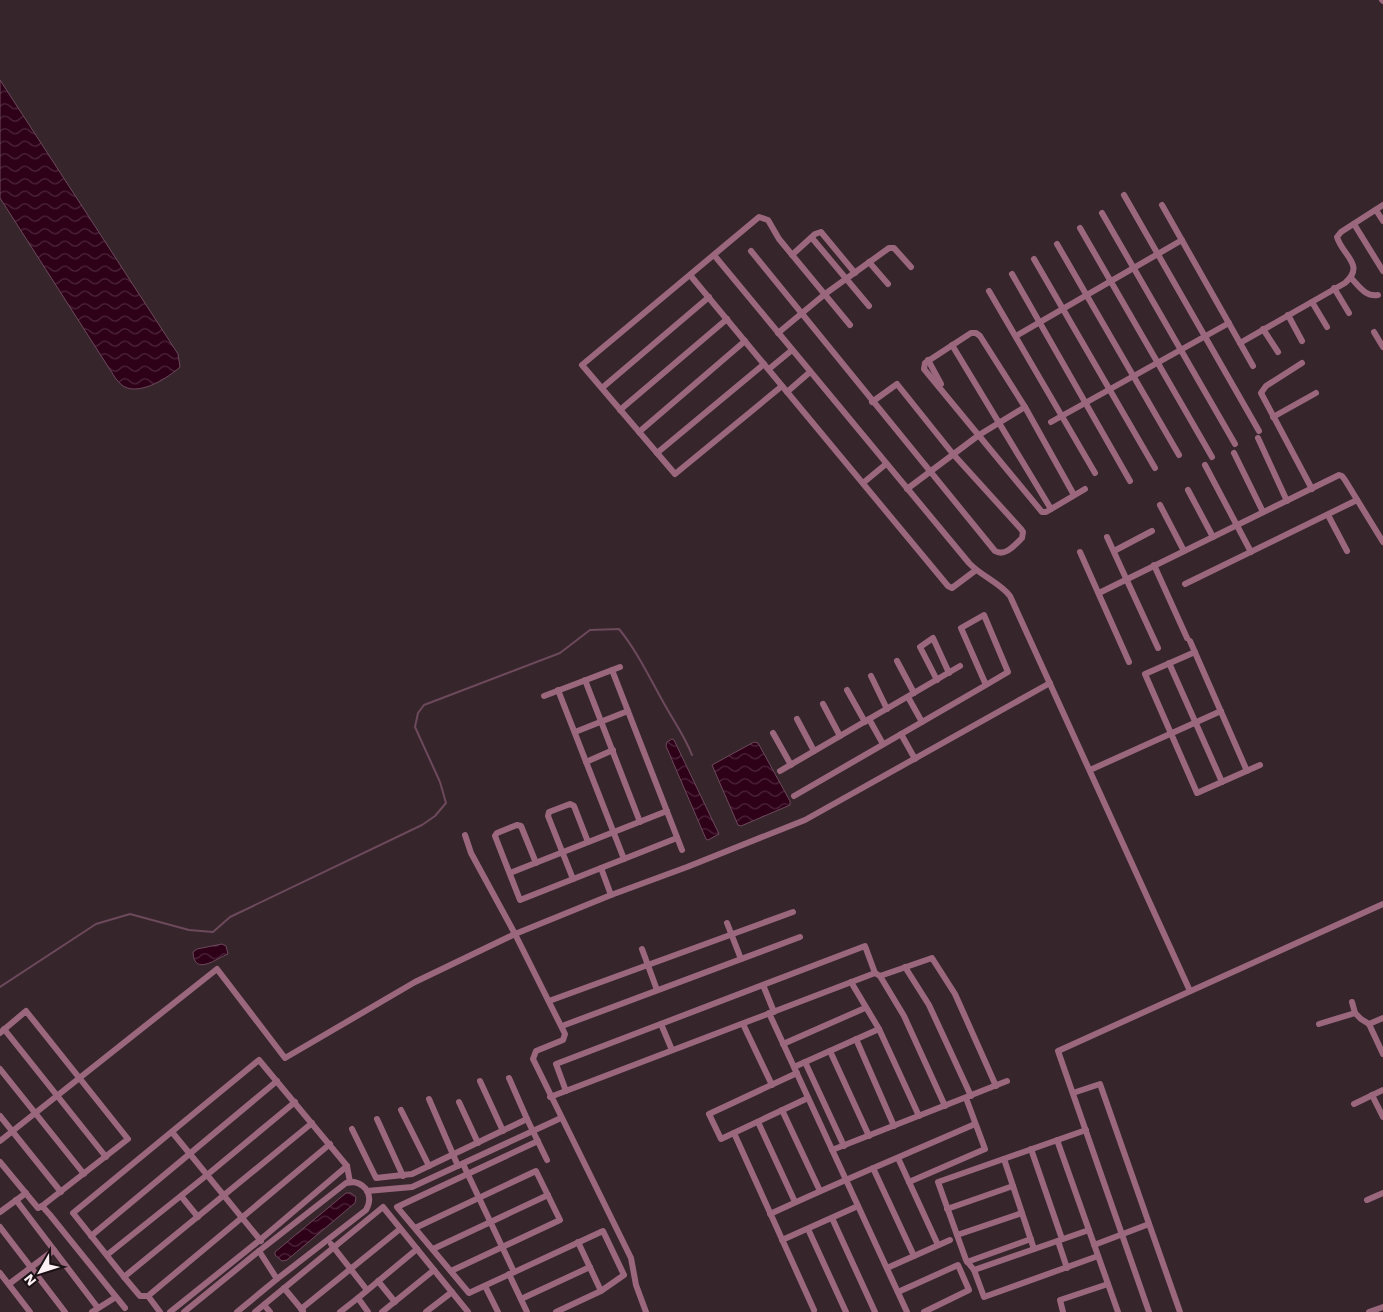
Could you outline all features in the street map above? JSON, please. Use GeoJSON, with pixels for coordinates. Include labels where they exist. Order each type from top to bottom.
{"type":"FeatureCollection","features":[{"type":"Feature","properties":{"kind":"street"},"geometry":{"type":"LineString","coordinates":[[1124,195],[1205,336],[1258,434],[1287,501]]}},
{"type":"Feature","properties":{"kind":"street"},"geometry":{"type":"LineString","coordinates":[[1162,205],[1253,366]]}},
{"type":"Feature","properties":{"kind":"street"},"geometry":{"type":"LineString","coordinates":[[1240,343],[1351,278],[1354,265],[1337,238],[1341,232],[1383,205]]}},
{"type":"Feature","properties":{"kind":"street"},"geometry":{"type":"LineString","coordinates":[[1376,210],[1383,221]]}},
{"type":"Feature","properties":{"kind":"street"},"geometry":{"type":"LineString","coordinates":[[1102,212],[1234,444]]}},
{"type":"Feature","properties":{"kind":"street"},"geometry":{"type":"LineString","coordinates":[[782,386],[675,474],[582,365],[759,217],[768,220],[779,239],[850,325]]}},
{"type":"Feature","properties":{"kind":"street"},"geometry":{"type":"LineString","coordinates":[[1354,224],[1383,271]]}},
{"type":"Feature","properties":{"kind":"street"},"geometry":{"type":"LineString","coordinates":[[1080,228],[1212,457]]}},
{"type":"Feature","properties":{"kind":"street"},"geometry":{"type":"LineString","coordinates":[[792,255],[821,232],[855,273]]}},
{"type":"Feature","properties":{"kind":"street"},"geometry":{"type":"LineString","coordinates":[[812,238],[869,306]]}},
{"type":"Feature","properties":{"kind":"street"},"geometry":{"type":"LineString","coordinates":[[1016,336],[1182,240]]}},
{"type":"Feature","properties":{"kind":"street"},"geometry":{"type":"LineString","coordinates":[[1057,244],[1179,455]]}},
{"type":"Feature","properties":{"kind":"street"},"geometry":{"type":"LineString","coordinates":[[778,333],[825,294],[892,248],[911,267]]}},
{"type":"Feature","properties":{"kind":"street"},"geometry":{"type":"LineString","coordinates":[[751,251],[872,402],[995,551],[999,554],[1004,553],[1022,538],[1022,532],[953,454],[896,384],[872,402]]}},
{"type":"Feature","properties":{"kind":"street"},"geometry":{"type":"LineString","coordinates":[[714,255],[976,570],[1010,596],[1190,991]]}},
{"type":"Feature","properties":{"kind":"street"},"geometry":{"type":"LineString","coordinates":[[1034,259],[1155,468]]}},
{"type":"Feature","properties":{"kind":"street"},"geometry":{"type":"LineString","coordinates":[[870,262],[888,284]]}},
{"type":"Feature","properties":{"kind":"street"},"geometry":{"type":"LineString","coordinates":[[1012,274],[1130,482]]}},
{"type":"Feature","properties":{"kind":"street"},"geometry":{"type":"LineString","coordinates":[[690,275],[948,586],[952,588],[957,586],[976,570]]}},
{"type":"Feature","properties":{"kind":"street"},"geometry":{"type":"LineString","coordinates":[[1351,278],[1367,294],[1372,296],[1378,295]]}},
{"type":"Feature","properties":{"kind":"street"},"geometry":{"type":"LineString","coordinates":[[1334,288],[1349,313]]}},
{"type":"Feature","properties":{"kind":"street"},"geometry":{"type":"LineString","coordinates":[[989,291],[1095,473]]}},
{"type":"Feature","properties":{"kind":"street"},"geometry":{"type":"LineString","coordinates":[[602,388],[709,297]]}},
{"type":"Feature","properties":{"kind":"street"},"geometry":{"type":"LineString","coordinates":[[1312,302],[1327,327]]}},
{"type":"Feature","properties":{"kind":"street"},"geometry":{"type":"LineString","coordinates":[[1288,316],[1302,341]]}},
{"type":"Feature","properties":{"kind":"street"},"geometry":{"type":"LineString","coordinates":[[620,410],[727,319]]}},
{"type":"Feature","properties":{"kind":"street"},"geometry":{"type":"LineString","coordinates":[[1051,422],[1229,323]]}},
{"type":"Feature","properties":{"kind":"street"},"geometry":{"type":"LineString","coordinates":[[1264,329],[1278,352]]}},
{"type":"Feature","properties":{"kind":"street"},"geometry":{"type":"LineString","coordinates":[[1374,332],[1383,347]]}},
{"type":"Feature","properties":{"kind":"street"},"geometry":{"type":"LineString","coordinates":[[1074,495],[1025,407],[980,336],[976,333],[971,333],[928,360],[924,369],[979,434],[1039,510],[1043,513],[1085,489]]}},
{"type":"Feature","properties":{"kind":"street"},"geometry":{"type":"LineString","coordinates":[[639,432],[745,341]]}},
{"type":"Feature","properties":{"kind":"street"},"geometry":{"type":"LineString","coordinates":[[952,345],[1051,509]]}},
{"type":"Feature","properties":{"kind":"street"},"geometry":{"type":"LineString","coordinates":[[657,453],[766,367],[792,350]]}},
{"type":"Feature","properties":{"kind":"street"},"geometry":{"type":"LineString","coordinates":[[1302,363],[1261,391],[1312,489]]}},
{"type":"Feature","properties":{"kind":"street"},"geometry":{"type":"LineString","coordinates":[[787,392],[810,372]]}},
{"type":"Feature","properties":{"kind":"street"},"geometry":{"type":"LineString","coordinates":[[1273,417],[1316,393]]}},
{"type":"Feature","properties":{"kind":"street"},"geometry":{"type":"LineString","coordinates":[[907,489],[979,434],[1025,407]]}},
{"type":"Feature","properties":{"kind":"street"},"geometry":{"type":"LineString","coordinates":[[1234,453],[1263,512]]}},
{"type":"Feature","properties":{"kind":"street"},"geometry":{"type":"LineString","coordinates":[[863,483],[886,464]]}},
{"type":"Feature","properties":{"kind":"street"},"geometry":{"type":"LineString","coordinates":[[1205,465],[1251,552]]}},
{"type":"Feature","properties":{"kind":"street"},"geometry":{"type":"LineString","coordinates":[[1098,592],[1339,475],[1342,476],[1383,542]]}},
{"type":"Feature","properties":{"kind":"street"},"geometry":{"type":"LineString","coordinates":[[1188,490],[1213,537]]}},
{"type":"Feature","properties":{"kind":"street"},"geometry":{"type":"LineString","coordinates":[[1185,584],[1357,500]]}},
{"type":"Feature","properties":{"kind":"street"},"geometry":{"type":"LineString","coordinates":[[1160,505],[1184,551]]}},
{"type":"Feature","properties":{"kind":"street"},"geometry":{"type":"LineString","coordinates":[[1328,514],[1347,550]]}},
{"type":"Feature","properties":{"kind":"street"},"geometry":{"type":"LineString","coordinates":[[1114,551],[1152,531]]}},
{"type":"Feature","properties":{"kind":"street"},"geometry":{"type":"LineString","coordinates":[[1107,537],[1158,648]]}},
{"type":"Feature","properties":{"kind":"street"},"geometry":{"type":"LineString","coordinates":[[1080,552],[1130,662]]}},
{"type":"Feature","properties":{"kind":"street"},"geometry":{"type":"LineString","coordinates":[[1154,565],[1247,770]]}},
{"type":"Feature","properties":{"kind":"street"},"geometry":{"type":"LineString","coordinates":[[794,796],[902,734],[922,722],[986,685],[1008,672],[984,616],[961,628],[986,685]]}},
{"type":"Feature","properties":{"kind":"street"},"geometry":{"type":"LineString","coordinates":[[937,680],[920,648],[933,638],[949,673]]}},
{"type":"Feature","properties":{"kind":"street"},"geometry":{"type":"LineString","coordinates":[[1194,652],[1145,674],[1197,793],[1260,765]]}},
{"type":"Feature","properties":{"kind":"street"},"geometry":{"type":"LineString","coordinates":[[897,661],[922,722]]}},
{"type":"Feature","properties":{"kind":"street"},"geometry":{"type":"LineString","coordinates":[[1170,663],[1222,782]]}},
{"type":"Feature","properties":{"kind":"street"},"geometry":{"type":"LineString","coordinates":[[780,771],[960,666]]}},
{"type":"Feature","properties":{"kind":"street"},"geometry":{"type":"LineString","coordinates":[[544,696],[620,667]]}},
{"type":"Feature","properties":{"kind":"street"},"geometry":{"type":"LineString","coordinates":[[612,670],[682,850]]}},
{"type":"Feature","properties":{"kind":"street"},"geometry":{"type":"LineString","coordinates":[[870,676],[888,709]]}},
{"type":"Feature","properties":{"kind":"street"},"geometry":{"type":"LineString","coordinates":[[585,680],[640,822]]}},
{"type":"Feature","properties":{"kind":"street"},"geometry":{"type":"LineString","coordinates":[[0,1141],[217,969],[285,1058],[415,982],[515,934],[805,820],[1050,683]]}},
{"type":"Feature","properties":{"kind":"street"},"geometry":{"type":"LineString","coordinates":[[558,690],[624,859]]}},
{"type":"Feature","properties":{"kind":"street"},"geometry":{"type":"LineString","coordinates":[[847,690],[883,744]]}},
{"type":"Feature","properties":{"kind":"street"},"geometry":{"type":"LineString","coordinates":[[823,704],[840,736]]}},
{"type":"Feature","properties":{"kind":"street"},"geometry":{"type":"LineString","coordinates":[[1090,770],[1221,711]]}},
{"type":"Feature","properties":{"kind":"street"},"geometry":{"type":"LineString","coordinates":[[574,732],[628,712]]}},
{"type":"Feature","properties":{"kind":"street"},"geometry":{"type":"LineString","coordinates":[[797,719],[814,751]]}},
{"type":"Feature","properties":{"kind":"street"},"geometry":{"type":"LineString","coordinates":[[773,733],[791,765]]}},
{"type":"Feature","properties":{"kind":"street"},"geometry":{"type":"LineString","coordinates":[[902,734],[915,759]]}},
{"type":"Feature","properties":{"kind":"street"},"geometry":{"type":"LineString","coordinates":[[586,762],[613,750]]}},
{"type":"Feature","properties":{"kind":"street"},"geometry":{"type":"LineString","coordinates":[[573,879],[548,816],[549,812],[570,804],[574,806],[588,842]]}},
{"type":"Feature","properties":{"kind":"street"},"geometry":{"type":"LineString","coordinates":[[510,873],[667,811]]}},
{"type":"Feature","properties":{"kind":"street"},"geometry":{"type":"LineString","coordinates":[[536,863],[521,826],[518,825],[497,833],[495,836],[520,900],[677,838]]}},
{"type":"Feature","properties":{"kind":"street"},"geometry":{"type":"LineString","coordinates":[[465,836],[471,853],[562,1026],[565,1034],[564,1039],[536,1051],[533,1059],[550,1097],[631,1258],[636,1285],[646,1312]]}},
{"type":"Feature","properties":{"kind":"street"},"geometry":{"type":"LineString","coordinates":[[601,868],[611,895]]}},
{"type":"Feature","properties":{"kind":"street"},"geometry":{"type":"LineString","coordinates":[[1149,1312],[1058,1051],[1383,904]]}},
{"type":"Feature","properties":{"kind":"street"},"geometry":{"type":"LineString","coordinates":[[549,1001],[793,912]]}},
{"type":"Feature","properties":{"kind":"street"},"geometry":{"type":"LineString","coordinates":[[727,923],[741,959]]}},
{"type":"Feature","properties":{"kind":"street"},"geometry":{"type":"LineString","coordinates":[[562,1026],[800,937]]}},
{"type":"Feature","properties":{"kind":"street"},"geometry":{"type":"LineString","coordinates":[[566,1091],[556,1064],[865,946],[877,975],[904,1016],[945,1106]]}},
{"type":"Feature","properties":{"kind":"street"},"geometry":{"type":"LineString","coordinates":[[642,949],[657,990]]}},
{"type":"Feature","properties":{"kind":"street"},"geometry":{"type":"LineString","coordinates":[[550,1097],[851,982],[932,958],[954,994],[996,1086]]}},
{"type":"Feature","properties":{"kind":"street"},"geometry":{"type":"LineString","coordinates":[[905,967],[929,1005],[968,1097],[975,1124],[985,1149],[909,1182]]}},
{"type":"Feature","properties":{"kind":"street"},"geometry":{"type":"LineString","coordinates":[[851,982],[879,1029],[919,1116]]}},
{"type":"Feature","properties":{"kind":"street"},"geometry":{"type":"LineString","coordinates":[[763,985],[795,1070],[907,1312]]}},
{"type":"Feature","properties":{"kind":"street"},"geometry":{"type":"LineString","coordinates":[[1352,1002],[1355,1013],[1361,1020],[1369,1024],[1383,1054]]}},
{"type":"Feature","properties":{"kind":"street"},"geometry":{"type":"LineString","coordinates":[[784,1044],[865,1008]]}},
{"type":"Feature","properties":{"kind":"street"},"geometry":{"type":"LineString","coordinates":[[0,1162],[38,1208],[61,1192],[128,1139],[26,1011],[2,1031],[106,1156]]}},
{"type":"Feature","properties":{"kind":"street"},"geometry":{"type":"LineString","coordinates":[[1319,1024],[1355,1013]]}},
{"type":"Feature","properties":{"kind":"street"},"geometry":{"type":"LineString","coordinates":[[1369,1024],[1383,1018]]}},
{"type":"Feature","properties":{"kind":"street"},"geometry":{"type":"LineString","coordinates":[[662,1024],[672,1050]]}},
{"type":"Feature","properties":{"kind":"street"},"geometry":{"type":"LineString","coordinates":[[743,1024],[772,1085]]}},
{"type":"Feature","properties":{"kind":"street"},"geometry":{"type":"LineString","coordinates":[[808,1098],[721,1139],[709,1114],[772,1085],[805,1062],[879,1029]]}},
{"type":"Feature","properties":{"kind":"street"},"geometry":{"type":"LineString","coordinates":[[856,1039],[894,1126]]}},
{"type":"Feature","properties":{"kind":"street"},"geometry":{"type":"LineString","coordinates":[[830,1050],[869,1136]]}},
{"type":"Feature","properties":{"kind":"street"},"geometry":{"type":"LineString","coordinates":[[330,1144],[148,1296],[140,1296],[73,1213],[260,1060],[330,1144],[347,1166],[350,1182]]}},
{"type":"Feature","properties":{"kind":"street"},"geometry":{"type":"LineString","coordinates":[[805,1062],[844,1146]]}},
{"type":"Feature","properties":{"kind":"street"},"geometry":{"type":"LineString","coordinates":[[0,1069],[84,1174]]}},
{"type":"Feature","properties":{"kind":"street"},"geometry":{"type":"LineString","coordinates":[[509,1078],[547,1160]]}},
{"type":"Feature","properties":{"kind":"street"},"geometry":{"type":"LineString","coordinates":[[91,1236],[277,1081]]}},
{"type":"Feature","properties":{"kind":"street"},"geometry":{"type":"LineString","coordinates":[[480,1081],[503,1131]]}},
{"type":"Feature","properties":{"kind":"street"},"geometry":{"type":"LineString","coordinates":[[832,1150],[1007,1081]]}},
{"type":"Feature","properties":{"kind":"street"},"geometry":{"type":"LineString","coordinates":[[1073,1093],[1100,1084],[1180,1312]]}},
{"type":"Feature","properties":{"kind":"street"},"geometry":{"type":"LineString","coordinates":[[1354,1104],[1383,1090]]}},
{"type":"Feature","properties":{"kind":"street"},"geometry":{"type":"LineString","coordinates":[[1372,1095],[1383,1117]]}},
{"type":"Feature","properties":{"kind":"street"},"geometry":{"type":"LineString","coordinates":[[428,1099],[453,1155],[467,1173],[479,1197],[502,1247],[527,1312]]}},
{"type":"Feature","properties":{"kind":"street"},"geometry":{"type":"LineString","coordinates":[[107,1255],[294,1102]]}},
{"type":"Feature","properties":{"kind":"street"},"geometry":{"type":"LineString","coordinates":[[459,1102],[478,1143]]}},
{"type":"Feature","properties":{"kind":"street"},"geometry":{"type":"LineString","coordinates":[[401,1110],[429,1166]]}},
{"type":"Feature","properties":{"kind":"street"},"geometry":{"type":"LineString","coordinates":[[782,1110],[820,1191]]}},
{"type":"Feature","properties":{"kind":"street"},"geometry":{"type":"LineString","coordinates":[[0,1116],[61,1192]]}},
{"type":"Feature","properties":{"kind":"street"},"geometry":{"type":"LineString","coordinates":[[367,1191],[412,1187],[561,1118]]}},
{"type":"Feature","properties":{"kind":"street"},"geometry":{"type":"LineString","coordinates":[[377,1119],[403,1176]]}},
{"type":"Feature","properties":{"kind":"street"},"geometry":{"type":"LineString","coordinates":[[352,1129],[376,1178],[403,1176],[429,1166],[527,1119]]}},
{"type":"Feature","properties":{"kind":"street"},"geometry":{"type":"LineString","coordinates":[[758,1122],[795,1202]]}},
{"type":"Feature","properties":{"kind":"street"},"geometry":{"type":"LineString","coordinates":[[124,1277],[312,1123]]}},
{"type":"Feature","properties":{"kind":"street"},"geometry":{"type":"LineString","coordinates":[[770,1214],[975,1124]]}},
{"type":"Feature","properties":{"kind":"street"},"geometry":{"type":"LineString","coordinates":[[1086,1130],[938,1182],[967,1262],[974,1270],[984,1297],[1098,1256]]}},
{"type":"Feature","properties":{"kind":"street"},"geometry":{"type":"LineString","coordinates":[[172,1132],[265,1246]]}},
{"type":"Feature","properties":{"kind":"street"},"geometry":{"type":"LineString","coordinates":[[734,1133],[814,1310]]}},
{"type":"Feature","properties":{"kind":"street"},"geometry":{"type":"LineString","coordinates":[[1057,1140],[1108,1284],[1116,1312]]}},
{"type":"Feature","properties":{"kind":"street"},"geometry":{"type":"LineString","coordinates":[[538,1141],[397,1207],[469,1293],[603,1231],[624,1275],[601,1291],[556,1312]]}},
{"type":"Feature","properties":{"kind":"street"},"geometry":{"type":"LineString","coordinates":[[1031,1149],[1067,1268]]}},
{"type":"Feature","properties":{"kind":"street"},"geometry":{"type":"LineString","coordinates":[[898,1158],[938,1245]]}},
{"type":"Feature","properties":{"kind":"street"},"geometry":{"type":"LineString","coordinates":[[1004,1159],[1034,1249]]}},
{"type":"Feature","properties":{"kind":"street"},"geometry":{"type":"LineString","coordinates":[[170,1312],[260,1240],[347,1166]]}},
{"type":"Feature","properties":{"kind":"street"},"geometry":{"type":"LineString","coordinates":[[872,1168],[914,1256]]}},
{"type":"Feature","properties":{"kind":"street"},"geometry":{"type":"LineString","coordinates":[[415,1228],[536,1170],[560,1220],[451,1271]]}},
{"type":"Feature","properties":{"kind":"street"},"geometry":{"type":"LineString","coordinates":[[184,1312],[346,1183],[358,1183],[367,1191],[369,1202],[366,1210],[237,1312]]}},
{"type":"Feature","properties":{"kind":"street"},"geometry":{"type":"LineString","coordinates":[[947,1209],[1013,1186]]}},
{"type":"Feature","properties":{"kind":"street"},"geometry":{"type":"LineString","coordinates":[[0,1212],[26,1193]]}},
{"type":"Feature","properties":{"kind":"street"},"geometry":{"type":"LineString","coordinates":[[1368,1200],[1383,1193]]}},
{"type":"Feature","properties":{"kind":"street"},"geometry":{"type":"LineString","coordinates":[[433,1249],[548,1195]]}},
{"type":"Feature","properties":{"kind":"street"},"geometry":{"type":"LineString","coordinates":[[181,1196],[198,1218]]}},
{"type":"Feature","properties":{"kind":"street"},"geometry":{"type":"LineString","coordinates":[[16,1200],[54,1250],[95,1310],[116,1297]]}},
{"type":"Feature","properties":{"kind":"street"},"geometry":{"type":"LineString","coordinates":[[42,1206],[125,1308]]}},
{"type":"Feature","properties":{"kind":"street"},"geometry":{"type":"LineString","coordinates":[[782,1240],[858,1206]]}},
{"type":"Feature","properties":{"kind":"street"},"geometry":{"type":"LineString","coordinates":[[255,1312],[383,1207],[468,1312]]}},
{"type":"Feature","properties":{"kind":"street"},"geometry":{"type":"LineString","coordinates":[[957,1235],[1022,1213]]}},
{"type":"Feature","properties":{"kind":"street"},"geometry":{"type":"LineString","coordinates":[[832,1218],[875,1312]]}},
{"type":"Feature","properties":{"kind":"street"},"geometry":{"type":"LineString","coordinates":[[1094,1245],[1150,1224]]}},
{"type":"Feature","properties":{"kind":"street"},"geometry":{"type":"LineString","coordinates":[[0,1227],[65,1312]]}},
{"type":"Feature","properties":{"kind":"street"},"geometry":{"type":"LineString","coordinates":[[284,1288],[302,1310],[400,1229]]}},
{"type":"Feature","properties":{"kind":"street"},"geometry":{"type":"LineString","coordinates":[[808,1229],[846,1312]]}},
{"type":"Feature","properties":{"kind":"street"},"geometry":{"type":"LineString","coordinates":[[974,1270],[1089,1230]]}},
{"type":"Feature","properties":{"kind":"street"},"geometry":{"type":"LineString","coordinates":[[328,1239],[368,1290]]}},
{"type":"Feature","properties":{"kind":"street"},"geometry":{"type":"LineString","coordinates":[[967,1262],[1031,1239]]}},
{"type":"Feature","properties":{"kind":"street"},"geometry":{"type":"LineString","coordinates":[[887,1268],[950,1240]]}},
{"type":"Feature","properties":{"kind":"street"},"geometry":{"type":"LineString","coordinates":[[578,1242],[601,1291]]}},
{"type":"Feature","properties":{"kind":"street"},"geometry":{"type":"LineString","coordinates":[[340,1312],[417,1249]]}},
{"type":"Feature","properties":{"kind":"street"},"geometry":{"type":"LineString","coordinates":[[9,1284],[54,1250]]}},
{"type":"Feature","properties":{"kind":"street"},"geometry":{"type":"LineString","coordinates":[[259,1251],[277,1279]]}},
{"type":"Feature","properties":{"kind":"street"},"geometry":{"type":"LineString","coordinates":[[898,1292],[958,1266],[969,1290],[924,1312]]}},
{"type":"Feature","properties":{"kind":"street"},"geometry":{"type":"LineString","coordinates":[[521,1299],[590,1267]]}},
{"type":"Feature","properties":{"kind":"street"},"geometry":{"type":"LineString","coordinates":[[384,1312],[434,1270]]}},
{"type":"Feature","properties":{"kind":"street"},"geometry":{"type":"LineString","coordinates":[[0,1273],[30,1312]]}},
{"type":"Feature","properties":{"kind":"street"},"geometry":{"type":"LineString","coordinates":[[378,1281],[395,1302]]}},
{"type":"Feature","properties":{"kind":"street"},"geometry":{"type":"LineString","coordinates":[[1063,1312],[1060,1300],[1108,1284]]}},
{"type":"Feature","properties":{"kind":"street"},"geometry":{"type":"LineString","coordinates":[[485,1286],[498,1312]]}},
{"type":"Feature","properties":{"kind":"street"},"geometry":{"type":"LineString","coordinates":[[426,1312],[452,1292]]}},
{"type":"Feature","properties":{"kind":"street"},"geometry":{"type":"LineString","coordinates":[[148,1296],[160,1312]]}},
{"type":"Feature","properties":{"kind":"street"},"geometry":{"type":"LineString","coordinates":[[358,1298],[368,1312]]}},
{"type":"Feature","properties":{"kind":"street"},"geometry":{"type":"LineString","coordinates":[[264,1305],[270,1312]]}},
{"type":"Feature","properties":{"kind":"street"},"geometry":{"type":"LineString","coordinates":[[1369,1312],[1383,1308]]}},
{"type":"Feature","properties":{"kind":"water"},"geometry":{"type":"Polygon","coordinates":[[[0,80],[178,354],[180,367],[155,384],[132,389],[124,386],[116,379],[0,198],[0,80]]]}},
{"type":"Feature","properties":{"kind":"water"},"geometry":{"type":"Polygon","coordinates":[[[672,739],[719,834],[708,840],[666,746],[667,742],[672,739]]]}},
{"type":"Feature","properties":{"kind":"water"},"geometry":{"type":"Polygon","coordinates":[[[754,742],[758,743],[790,801],[790,805],[741,826],[738,825],[712,765],[754,742]]]}},
{"type":"Feature","properties":{"kind":"water"},"geometry":{"type":"Polygon","coordinates":[[[222,944],[226,946],[228,954],[202,965],[194,959],[193,952],[197,949],[222,944]]]}},
{"type":"Feature","properties":{"kind":"water"},"geometry":{"type":"Polygon","coordinates":[[[346,1193],[351,1193],[356,1197],[355,1203],[287,1260],[282,1261],[275,1255],[275,1252],[346,1193]]]}},
{"type":"Feature","properties":{"kind":"waterway"},"geometry":{"type":"LineString","coordinates":[[0,987],[96,924],[130,914],[189,930],[213,932],[230,917],[422,825],[435,816],[446,803],[440,782],[415,727],[418,713],[424,705],[560,653],[590,630],[619,629],[638,657],[692,755]]}}]}
